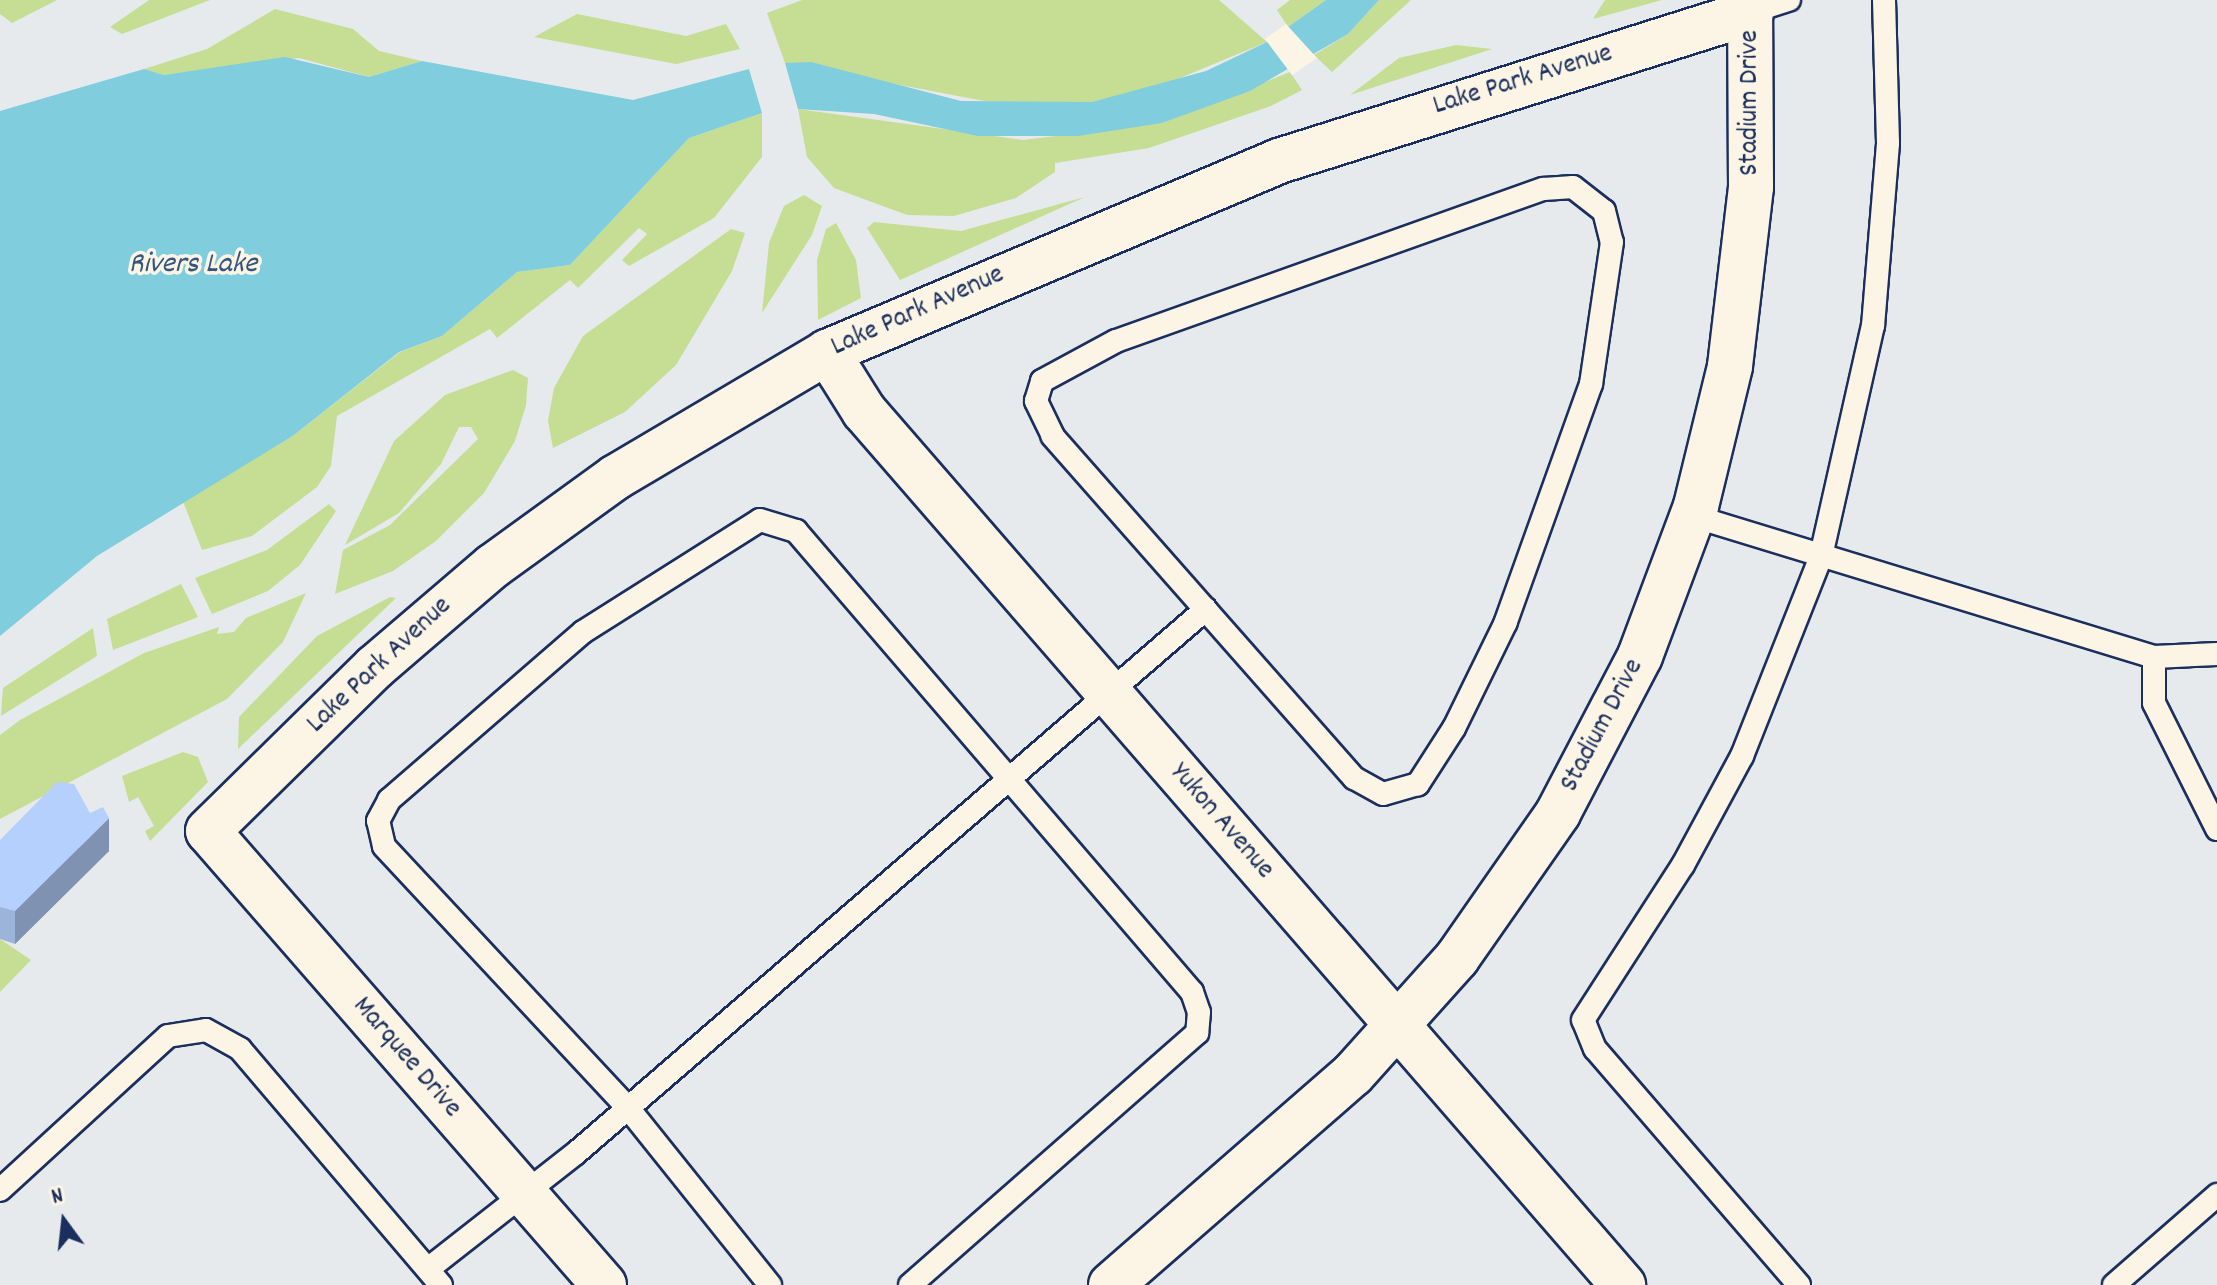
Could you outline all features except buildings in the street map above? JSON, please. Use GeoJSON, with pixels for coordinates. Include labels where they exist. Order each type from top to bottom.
{"type":"FeatureCollection","features":[{"type":"Feature","properties":{"kind":"street","name":"Lake Park Avenue"},"geometry":{"type":"LineString","coordinates":[[208,831],[375,667],[493,566],[616,477],[827,352],[1279,161],[1763,4]]}},
{"type":"Feature","properties":{"kind":"street","name":"Stadium Drive"},"geometry":{"type":"LineString","coordinates":[[1111,1285],[1353,1074],[1457,958],[1558,813],[1640,656],[1693,516],[1744,278],[1763,4]]}},
{"type":"Feature","properties":{"kind":"street","name":"Yukon Avenue"},"geometry":{"type":"LineString","coordinates":[[827,352],[864,411],[1623,1285]]}},
{"type":"Feature","properties":{"kind":"street","name":"Marquee Drive"},"geometry":{"type":"LineString","coordinates":[[208,831],[604,1285]]}},
{"type":"Feature","properties":{"kind":"lane"},"geometry":{"type":"LineString","coordinates":[[1799,1285],[1595,1049],[1583,1020],[1683,865],[1742,756],[1821,556],[1862,390],[1880,265],[1888,143],[1884,0]]}},
{"type":"Feature","properties":{"kind":"lane"},"geometry":{"type":"LineString","coordinates":[[1573,187],[1594,199],[1612,242],[1591,384],[1506,622],[1418,784],[1383,794],[1354,778],[1206,609],[1053,436],[1036,401],[1042,381],[1116,341],[1544,189],[1573,187]]}},
{"type":"Feature","properties":{"kind":"lane"},"geometry":{"type":"LineString","coordinates":[[1693,516],[2154,657],[2217,654]]}},
{"type":"Feature","properties":{"kind":"lane"},"geometry":{"type":"LineString","coordinates":[[770,1285],[628,1108],[380,835],[389,800],[507,695],[680,565],[745,524],[773,520],[796,531],[1192,992],[1200,1023],[910,1285]]}},
{"type":"Feature","properties":{"kind":"lane"},"geometry":{"type":"LineString","coordinates":[[0,1190],[168,1036],[206,1030],[240,1049],[435,1277],[523,1192],[628,1108],[1206,609]]}},
{"type":"Feature","properties":{"kind":"lane"},"geometry":{"type":"LineString","coordinates":[[2154,657],[2154,703],[2217,829]]}},
{"type":"Feature","properties":{"kind":"lane"},"geometry":{"type":"LineString","coordinates":[[2114,1285],[2217,1195]]}},
{"type":"Feature","properties":{"kind":"shaded area"},"geometry":{"type":"Polygon","coordinates":[[[0,0],[2217,0],[2217,1285],[0,1285],[0,0]]]}},
{"type":"Feature","properties":{"kind":"green space"},"geometry":{"type":"Polygon","coordinates":[[[0,0],[57,0],[12,23],[0,14],[0,0]]]}},
{"type":"Feature","properties":{"kind":"green space"},"geometry":{"type":"Polygon","coordinates":[[[149,0],[210,0],[122,34],[110,27],[149,0]]]}},
{"type":"Feature","properties":{"kind":"green space"},"geometry":{"type":"Polygon","coordinates":[[[802,0],[1219,0],[1267,42],[1151,90],[1092,102],[1005,105],[785,63],[767,13],[802,0]]]}},
{"type":"Feature","properties":{"kind":"green space"},"geometry":{"type":"Polygon","coordinates":[[[1290,0],[1326,0],[1288,27],[1277,10],[1290,0]]]}},
{"type":"Feature","properties":{"kind":"green space"},"geometry":{"type":"Polygon","coordinates":[[[1379,0],[1411,0],[1332,72],[1314,55],[1348,34],[1379,0]]]}},
{"type":"Feature","properties":{"kind":"green space"},"geometry":{"type":"Polygon","coordinates":[[[1605,0],[1662,0],[1593,19],[1605,0]]]}},
{"type":"Feature","properties":{"kind":"green space"},"geometry":{"type":"Polygon","coordinates":[[[275,9],[353,29],[379,51],[422,61],[369,77],[299,58],[164,75],[144,69],[207,49],[275,9]]]}},
{"type":"Feature","properties":{"kind":"green space"},"geometry":{"type":"Polygon","coordinates":[[[577,14],[686,36],[726,24],[740,49],[676,64],[534,37],[577,14]]]}},
{"type":"Feature","properties":{"kind":"green space"},"geometry":{"type":"Polygon","coordinates":[[[1456,45],[1492,49],[1350,95],[1399,58],[1456,45]]]}},
{"type":"Feature","properties":{"kind":"green space"},"geometry":{"type":"Polygon","coordinates":[[[1290,72],[1302,90],[1271,106],[1149,148],[1055,163],[1055,172],[1016,198],[954,216],[907,215],[834,188],[807,157],[798,109],[1023,140],[1162,123],[1290,72]]]}},
{"type":"Feature","properties":{"kind":"green space"},"geometry":{"type":"Polygon","coordinates":[[[762,113],[762,157],[714,218],[629,266],[622,260],[647,234],[639,228],[578,288],[570,280],[497,338],[490,329],[337,416],[331,466],[317,487],[252,536],[202,550],[182,499],[294,435],[400,352],[442,336],[517,272],[570,265],[689,138],[762,113]]]}},
{"type":"Feature","properties":{"kind":"green space"},"geometry":{"type":"Polygon","coordinates":[[[804,195],[822,206],[812,235],[762,313],[769,243],[784,206],[804,195]]]}},
{"type":"Feature","properties":{"kind":"green space"},"geometry":{"type":"Polygon","coordinates":[[[1085,197],[900,280],[867,228],[874,222],[961,231],[1085,197]]]}},
{"type":"Feature","properties":{"kind":"green space"},"geometry":{"type":"Polygon","coordinates":[[[836,223],[856,260],[861,298],[818,320],[817,260],[826,229],[836,223]]]}},
{"type":"Feature","properties":{"kind":"green space"},"geometry":{"type":"Polygon","coordinates":[[[731,229],[745,233],[732,271],[676,365],[625,412],[553,448],[548,421],[554,388],[583,336],[731,229]]]}},
{"type":"Feature","properties":{"kind":"green space"},"geometry":{"type":"Polygon","coordinates":[[[513,370],[528,378],[526,405],[515,441],[484,493],[436,541],[393,571],[335,594],[343,550],[390,525],[478,439],[471,427],[459,427],[441,464],[399,513],[345,545],[394,441],[445,395],[513,370]]]}},
{"type":"Feature","properties":{"kind":"green space"},"geometry":{"type":"Polygon","coordinates":[[[329,504],[336,511],[300,565],[268,591],[212,614],[195,578],[267,550],[329,504]]]}},
{"type":"Feature","properties":{"kind":"green space"},"geometry":{"type":"Polygon","coordinates":[[[181,584],[198,617],[113,650],[107,619],[181,584]]]}},
{"type":"Feature","properties":{"kind":"green space"},"geometry":{"type":"Polygon","coordinates":[[[306,593],[283,642],[227,699],[0,819],[0,735],[20,720],[144,653],[219,627],[217,634],[234,632],[246,618],[306,593]]]}},
{"type":"Feature","properties":{"kind":"green space"},"geometry":{"type":"Polygon","coordinates":[[[390,597],[396,598],[238,749],[239,717],[317,636],[390,597]]]}},
{"type":"Feature","properties":{"kind":"green space"},"geometry":{"type":"Polygon","coordinates":[[[93,628],[97,656],[1,716],[3,688],[93,628]]]}},
{"type":"Feature","properties":{"kind":"green space"},"geometry":{"type":"Polygon","coordinates":[[[183,752],[198,757],[208,782],[150,841],[145,831],[154,826],[138,797],[129,802],[122,776],[183,752]]]}},
{"type":"Feature","properties":{"kind":"green space"},"geometry":{"type":"Polygon","coordinates":[[[0,939],[31,960],[0,992],[0,939]]]}},
{"type":"Feature","properties":{"kind":"water"},"geometry":{"type":"Polygon","coordinates":[[[1326,0],[1379,0],[1348,34],[1250,91],[1162,123],[1078,136],[978,136],[874,114],[798,109],[785,63],[811,62],[961,101],[1092,102],[1206,71],[1267,42],[1326,0]]]}},
{"type":"Feature","properties":{"kind":"water","name":"Rivers Lake"},"geometry":{"type":"Polygon","coordinates":[[[285,57],[369,77],[422,61],[633,100],[749,69],[762,113],[689,138],[570,265],[517,272],[442,336],[399,352],[294,435],[97,556],[0,636],[0,111],[144,69],[164,75],[285,57]]]}},
{"type":"Feature","properties":{"kind":"pier"},"geometry":{"type":"Polygon","coordinates":[[[1286,24],[1317,58],[1292,75],[1265,39],[1286,24]]]}}]}
